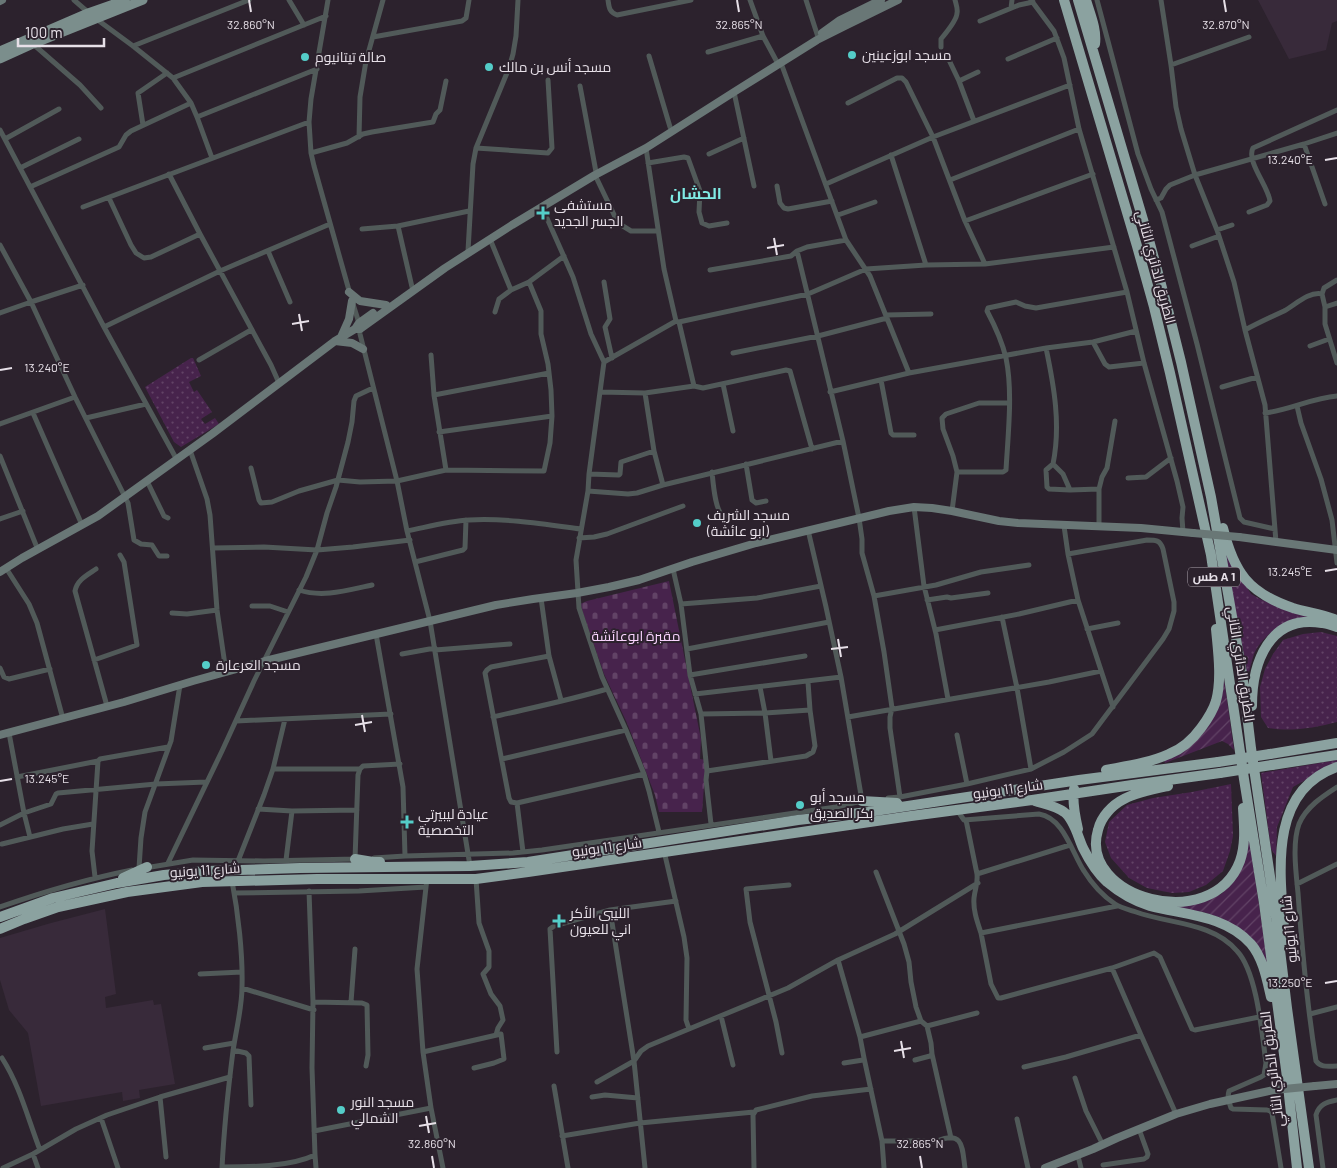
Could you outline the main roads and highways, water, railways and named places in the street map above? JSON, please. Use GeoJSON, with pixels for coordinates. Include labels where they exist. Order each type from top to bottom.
{"type":"FeatureCollection","features":[{"type":"Feature","properties":{"kind":"highway","name":"الطريق الدائري الثاني"},"geometry":{"type":"LineString","coordinates":[[1064,0],[1154,308],[1211,556],[1264,903],[1297,1168]]}},
{"type":"Feature","properties":{"kind":"highway","name":"الطريق الدائري الثاني"},"geometry":{"type":"LineString","coordinates":[[1078,0],[1168,310],[1211,497],[1242,673],[1309,1168]]}},
{"type":"Feature","properties":{"kind":"highway"},"geometry":{"type":"LineString","coordinates":[[1086,0],[1096,39],[1094,55]]}},
{"type":"Feature","properties":{"kind":"highway"},"geometry":{"type":"LineString","coordinates":[[1202,459],[1213,489],[1225,536],[1242,575],[1254,589],[1271,600],[1337,621]]}},
{"type":"Feature","properties":{"kind":"highway"},"geometry":{"type":"LineString","coordinates":[[1083,847],[1073,794],[1078,780],[1085,775],[1153,760],[1171,754],[1187,744],[1197,733],[1216,701],[1219,671],[1212,602],[1211,556]]}},
{"type":"Feature","properties":{"kind":"highway"},"geometry":{"type":"LineString","coordinates":[[1262,824],[1261,795],[1252,718],[1254,673],[1260,656],[1276,634],[1291,625],[1322,622],[1337,627]]}},
{"type":"Feature","properties":{"kind":"highway"},"geometry":{"type":"LineString","coordinates":[[1294,749],[1305,744],[1337,736]]}},
{"type":"Feature","properties":{"kind":"highway"},"geometry":{"type":"LineString","coordinates":[[1294,749],[1337,743]]}},
{"type":"Feature","properties":{"kind":"highway","name":"شارع 11 يونيو"},"geometry":{"type":"LineString","coordinates":[[0,928],[58,907],[109,895],[172,885],[400,867],[470,866],[528,862],[798,820],[1218,762],[1294,749]]}},
{"type":"Feature","properties":{"kind":"highway","name":"شارع 11 يونيو"},"geometry":{"type":"LineString","coordinates":[[0,917],[44,900],[164,875],[206,871],[317,874],[426,882],[476,878],[528,872],[662,842],[957,810],[1272,766],[1337,755]]}},
{"type":"Feature","properties":{"kind":"highway"},"geometry":{"type":"LineString","coordinates":[[1291,1031],[1280,859],[1284,827],[1294,801],[1305,787],[1318,777],[1337,768]]}},
{"type":"Feature","properties":{"kind":"highway"},"geometry":{"type":"LineString","coordinates":[[1202,776],[1123,799],[1110,808],[1100,821],[1095,848],[1100,863],[1109,875],[1122,886],[1150,899],[1165,901],[1194,900],[1209,896],[1222,888],[1234,873],[1242,852],[1244,779]]}},
{"type":"Feature","properties":{"kind":"highway"},"geometry":{"type":"LineString","coordinates":[[1032,800],[1065,812],[1101,876],[1116,890],[1148,905],[1206,918],[1223,924],[1240,934],[1252,945],[1260,959],[1267,979],[1287,1077]]}},
{"type":"Feature","properties":{"kind":"highway"},"geometry":{"type":"LineString","coordinates":[[862,801],[918,804]]}},
{"type":"Feature","properties":{"kind":"highway"},"geometry":{"type":"LineString","coordinates":[[356,859],[388,862],[400,867]]}},
{"type":"Feature","properties":{"kind":"highway"},"geometry":{"type":"LineString","coordinates":[[106,886],[143,868]]}},
{"type":"Feature","properties":{"kind":"main road"},"geometry":{"type":"LineString","coordinates":[[0,51],[88,13],[125,0]]}},
{"type":"Feature","properties":{"kind":"main road"},"geometry":{"type":"LineString","coordinates":[[0,60],[33,44],[143,0]]}},
{"type":"Feature","properties":{"kind":"main road"},"geometry":{"type":"LineString","coordinates":[[817,39],[840,20],[881,0]]}},
{"type":"Feature","properties":{"kind":"main road"},"geometry":{"type":"LineString","coordinates":[[3,570],[98,516],[177,460],[338,339],[512,224],[817,39],[898,0]]}},
{"type":"Feature","properties":{"kind":"main road"},"geometry":{"type":"LineString","coordinates":[[358,327],[412,287],[468,251],[595,174],[646,148],[779,62]]}},
{"type":"Feature","properties":{"kind":"main road"},"geometry":{"type":"LineString","coordinates":[[349,292],[360,301],[386,305]]}},
{"type":"Feature","properties":{"kind":"main road"},"geometry":{"type":"LineString","coordinates":[[338,339],[349,318],[352,301]]}},
{"type":"Feature","properties":{"kind":"main road"},"geometry":{"type":"LineString","coordinates":[[338,339],[352,342],[363,349]]}},
{"type":"Feature","properties":{"kind":"main road"},"geometry":{"type":"LineString","coordinates":[[0,735],[226,672],[376,634],[496,605],[578,594],[639,580],[719,554],[808,530],[914,507],[952,510],[1009,522],[1140,528],[1239,537],[1336,550]]}},
{"type":"Feature","properties":{"kind":"main road"},"geometry":{"type":"LineString","coordinates":[[1044,1168],[1078,1156],[1176,1114],[1210,1104],[1274,1090],[1337,1084]]}},
{"type":"Feature","properties":{"kind":"place","name":"مسجد ابوزعينين"},"geometry":{"type":"Point","coordinates":[852,55]}},
{"type":"Feature","properties":{"kind":"place","name":"صالة تيتانيوم"},"geometry":{"type":"Point","coordinates":[305,57]}},
{"type":"Feature","properties":{"kind":"place","name":"مسجد أنس بن مالك"},"geometry":{"type":"Point","coordinates":[489,67]}},
{"type":"Feature","properties":{"kind":"place","name":"مستشفى الجسر الجديد"},"geometry":{"type":"Point","coordinates":[543,213]}},
{"type":"Feature","properties":{"kind":"place","name":"مسجد الشريف (ابو عائشة)"},"geometry":{"type":"Point","coordinates":[697,523]}},
{"type":"Feature","properties":{"kind":"place","name":"مسجد العرعارة"},"geometry":{"type":"Point","coordinates":[206,665]}},
{"type":"Feature","properties":{"kind":"place","name":"مسجد أبو بكر الصديق"},"geometry":{"type":"Point","coordinates":[800,805]}},
{"type":"Feature","properties":{"kind":"place","name":"عيادة ليبيرتي التخصصية"},"geometry":{"type":"Point","coordinates":[407,822]}},
{"type":"Feature","properties":{"kind":"place","name":"الليبي الأكر اني للعيون"},"geometry":{"type":"Point","coordinates":[559,921]}},
{"type":"Feature","properties":{"kind":"place","name":"مسجد النور الشمالي"},"geometry":{"type":"Point","coordinates":[341,1110]}},
{"type":"Feature","properties":{"kind":"district","name":"الحشان"},"geometry":{"type":"Point","coordinates":[696,193]}},
{"type":"Feature","properties":{"kind":"park label","name":"مقبرة ابوعائشة"},"geometry":{"type":"Point","coordinates":[636,636]}}]}
